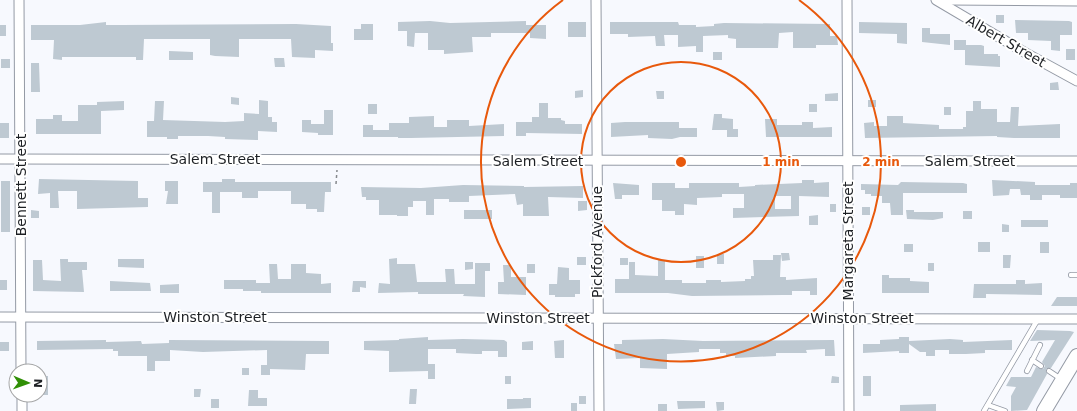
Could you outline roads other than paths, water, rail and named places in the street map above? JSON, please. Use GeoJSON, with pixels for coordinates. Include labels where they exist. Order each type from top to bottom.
{"type":"FeatureCollection","features":[{"type":"Feature","properties":{"kind":"main road"},"geometry":{"type":"LineString","coordinates":[[1044,411],[1077,356]]}},
{"type":"Feature","properties":{"kind":"street","name":"Bennett Street"},"geometry":{"type":"LineString","coordinates":[[19,0],[22,363]]}},
{"type":"Feature","properties":{"kind":"street","name":"Pickford Avenue"},"geometry":{"type":"LineString","coordinates":[[596,0],[598,411]]}},
{"type":"Feature","properties":{"kind":"street","name":"Margareta Street"},"geometry":{"type":"LineString","coordinates":[[847,0],[850,411]]}},
{"type":"Feature","properties":{"kind":"street","name":"Albert Street"},"geometry":{"type":"LineString","coordinates":[[936,0],[1077,81]]}},
{"type":"Feature","properties":{"kind":"street"},"geometry":{"type":"LineString","coordinates":[[947,0],[1077,1]]}},
{"type":"Feature","properties":{"kind":"street","name":"Salem Street"},"geometry":{"type":"LineString","coordinates":[[0,159],[1077,161]]}},
{"type":"Feature","properties":{"kind":"street","name":"Winston Street"},"geometry":{"type":"LineString","coordinates":[[0,317],[1077,319]]}},
{"type":"Feature","properties":{"kind":"lane"},"geometry":{"type":"LineString","coordinates":[[1071,275],[1077,275]]}},
{"type":"Feature","properties":{"kind":"lane"},"geometry":{"type":"LineString","coordinates":[[984,411],[1038,319]]}},
{"type":"Feature","properties":{"kind":"lane"},"geometry":{"type":"LineString","coordinates":[[1027,371],[1040,345]]}},
{"type":"Feature","properties":{"kind":"lane"},"geometry":{"type":"LineString","coordinates":[[1032,360],[1041,366]]}},
{"type":"Feature","properties":{"kind":"lane"},"geometry":{"type":"LineString","coordinates":[[1049,371],[1063,380]]}},
{"type":"Feature","properties":{"kind":"lane"},"geometry":{"type":"LineString","coordinates":[[988,405],[1005,411]]}}]}
